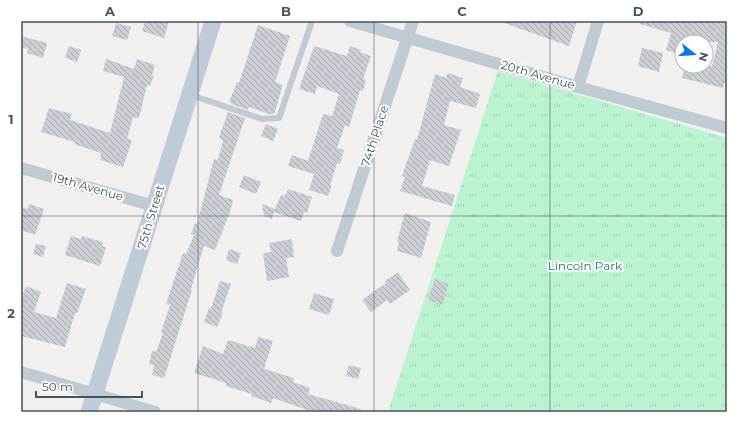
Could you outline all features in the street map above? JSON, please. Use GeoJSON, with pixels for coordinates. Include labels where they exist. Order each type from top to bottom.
{"type":"FeatureCollection","features":[{"type":"Feature","properties":{"kind":"street","name":"75th Street"},"geometry":{"type":"LineString","coordinates":[[89,412],[213,21]]}},
{"type":"Feature","properties":{"kind":"street","name":"20th Avenue"},"geometry":{"type":"LineString","coordinates":[[350,21],[578,87],[727,128]]}},
{"type":"Feature","properties":{"kind":"street","name":"74th Place"},"geometry":{"type":"LineString","coordinates":[[337,251],[413,21]]}},
{"type":"Feature","properties":{"kind":"street"},"geometry":{"type":"LineString","coordinates":[[578,87],[598,21]]}},
{"type":"Feature","properties":{"kind":"street","name":"19th Avenue"},"geometry":{"type":"LineString","coordinates":[[21,168],[154,206]]}},
{"type":"Feature","properties":{"kind":"street"},"geometry":{"type":"LineString","coordinates":[[21,372],[155,412]]}},
{"type":"Feature","properties":{"kind":"lane"},"geometry":{"type":"LineString","coordinates":[[189,95],[262,119],[279,118],[312,21]]}},
{"type":"Feature","properties":{"kind":"green space","name":"Lincoln Park"},"geometry":{"type":"Polygon","coordinates":[[[498,71],[727,138],[727,412],[388,412],[498,71]]]}},
{"type":"Feature","properties":{"kind":"building"},"geometry":{"type":"Polygon","coordinates":[[[145,21],[169,21],[164,38],[142,31],[145,21]]]}},
{"type":"Feature","properties":{"kind":"building"},"geometry":{"type":"Polygon","coordinates":[[[504,21],[577,21],[569,46],[504,23],[504,21]]]}},
{"type":"Feature","properties":{"kind":"building"},"geometry":{"type":"Polygon","coordinates":[[[641,21],[727,21],[727,83],[724,83],[723,88],[682,78],[683,74],[714,74],[714,58],[718,42],[714,42],[714,34],[674,34],[674,53],[666,50],[671,33],[640,24],[641,21]]]}},
{"type":"Feature","properties":{"kind":"building"},"geometry":{"type":"Polygon","coordinates":[[[116,23],[131,27],[127,40],[112,36],[116,23]]]}},
{"type":"Feature","properties":{"kind":"building"},"geometry":{"type":"Polygon","coordinates":[[[258,25],[290,36],[275,82],[283,85],[274,114],[269,114],[249,107],[248,110],[229,102],[237,82],[239,83],[258,25]]]}},
{"type":"Feature","properties":{"kind":"building"},"geometry":{"type":"Polygon","coordinates":[[[21,36],[47,43],[43,58],[27,53],[28,49],[21,47],[21,36]]]}},
{"type":"Feature","properties":{"kind":"building"},"geometry":{"type":"Polygon","coordinates":[[[69,46],[81,50],[77,62],[65,58],[69,46]]]}},
{"type":"Feature","properties":{"kind":"building"},"geometry":{"type":"Polygon","coordinates":[[[314,46],[347,56],[350,46],[371,56],[363,79],[366,80],[363,91],[360,90],[349,127],[345,125],[337,148],[344,150],[340,164],[337,163],[328,196],[309,190],[314,174],[288,166],[292,155],[308,161],[323,114],[332,116],[339,94],[317,86],[315,94],[299,89],[314,46]]]}},
{"type":"Feature","properties":{"kind":"building"},"geometry":{"type":"Polygon","coordinates":[[[642,48],[663,53],[659,72],[638,66],[642,48]]]}},
{"type":"Feature","properties":{"kind":"building"},"geometry":{"type":"Polygon","coordinates":[[[106,59],[134,69],[137,59],[155,65],[152,75],[154,76],[150,86],[147,85],[139,118],[133,117],[127,139],[132,140],[123,167],[100,160],[101,153],[74,144],[75,142],[41,132],[49,108],[72,114],[70,120],[110,133],[124,77],[103,71],[106,59]]]}},
{"type":"Feature","properties":{"kind":"building"},"geometry":{"type":"Polygon","coordinates":[[[448,73],[463,78],[460,87],[480,94],[476,108],[450,101],[444,125],[461,130],[449,166],[430,160],[422,186],[455,195],[452,206],[400,191],[405,177],[402,176],[415,139],[417,140],[435,74],[446,78],[448,73]]]}},
{"type":"Feature","properties":{"kind":"building"},"geometry":{"type":"Polygon","coordinates":[[[228,112],[245,118],[219,195],[233,200],[230,212],[215,250],[204,246],[191,289],[192,290],[164,378],[152,375],[154,365],[149,364],[152,351],[156,352],[163,333],[161,332],[170,305],[166,304],[183,253],[186,254],[194,235],[191,234],[195,223],[197,224],[214,159],[218,160],[223,140],[219,138],[228,112]]]}},
{"type":"Feature","properties":{"kind":"building"},"geometry":{"type":"Polygon","coordinates":[[[266,124],[278,129],[273,141],[261,136],[266,124]]]}},
{"type":"Feature","properties":{"kind":"building"},"geometry":{"type":"Polygon","coordinates":[[[244,175],[261,182],[256,194],[239,187],[244,175]]]}},
{"type":"Feature","properties":{"kind":"building"},"geometry":{"type":"Polygon","coordinates":[[[288,189],[312,197],[307,213],[304,212],[301,221],[274,212],[272,219],[264,216],[262,204],[275,209],[281,195],[285,196],[288,189]]]}},
{"type":"Feature","properties":{"kind":"building"},"geometry":{"type":"Polygon","coordinates":[[[29,204],[44,209],[35,235],[21,230],[21,207],[28,209],[29,204]]]}},
{"type":"Feature","properties":{"kind":"building"},"geometry":{"type":"Polygon","coordinates":[[[405,213],[431,222],[421,258],[397,251],[399,242],[397,241],[405,213]]]}},
{"type":"Feature","properties":{"kind":"building"},"geometry":{"type":"Polygon","coordinates":[[[71,236],[81,239],[82,236],[103,242],[102,246],[106,247],[100,266],[65,255],[71,236]]]}},
{"type":"Feature","properties":{"kind":"building"},"geometry":{"type":"Polygon","coordinates":[[[292,239],[294,257],[286,258],[289,277],[267,281],[263,253],[271,252],[269,243],[292,239]]]}},
{"type":"Feature","properties":{"kind":"building"},"geometry":{"type":"Polygon","coordinates":[[[36,244],[46,246],[43,257],[33,254],[36,244]]]}},
{"type":"Feature","properties":{"kind":"building"},"geometry":{"type":"Polygon","coordinates":[[[229,249],[241,253],[237,264],[226,260],[229,249]]]}},
{"type":"Feature","properties":{"kind":"building"},"geometry":{"type":"Polygon","coordinates":[[[398,272],[410,290],[390,304],[387,300],[371,312],[362,300],[386,283],[385,281],[398,272]]]}},
{"type":"Feature","properties":{"kind":"building"},"geometry":{"type":"Polygon","coordinates":[[[435,279],[449,284],[442,305],[428,300],[435,279]]]}},
{"type":"Feature","properties":{"kind":"building"},"geometry":{"type":"Polygon","coordinates":[[[220,281],[231,284],[221,313],[223,313],[217,327],[204,322],[209,308],[211,309],[220,281]]]}},
{"type":"Feature","properties":{"kind":"building"},"geometry":{"type":"Polygon","coordinates":[[[67,283],[86,289],[77,313],[75,313],[65,347],[21,336],[21,300],[26,286],[41,292],[34,312],[56,318],[67,283]]]}},
{"type":"Feature","properties":{"kind":"building"},"geometry":{"type":"Polygon","coordinates":[[[314,293],[334,299],[329,315],[309,309],[314,293]]]}},
{"type":"Feature","properties":{"kind":"building"},"geometry":{"type":"Polygon","coordinates":[[[258,337],[273,341],[264,369],[294,378],[293,382],[310,388],[308,394],[361,409],[361,412],[313,412],[273,398],[271,403],[251,396],[252,394],[226,386],[226,383],[194,373],[203,346],[223,354],[228,340],[255,348],[258,337]]]}},
{"type":"Feature","properties":{"kind":"building"},"geometry":{"type":"Polygon","coordinates":[[[349,365],[361,368],[358,379],[346,376],[349,365]]]}}]}
